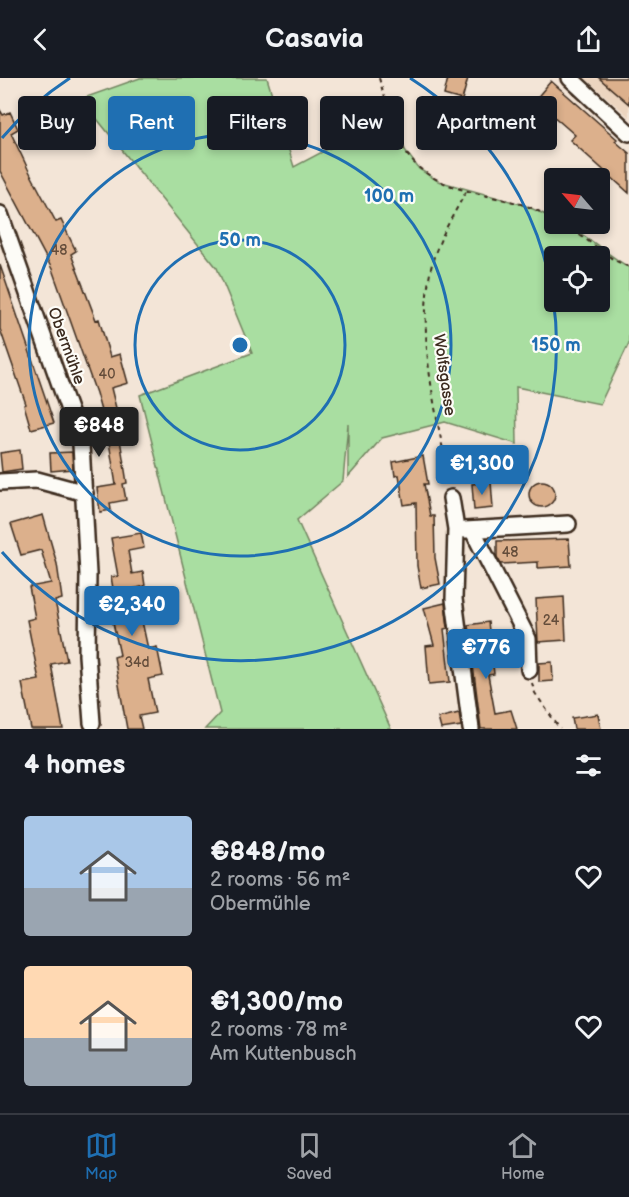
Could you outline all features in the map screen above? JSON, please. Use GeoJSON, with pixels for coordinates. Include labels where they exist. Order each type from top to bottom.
{"type":"FeatureCollection","features":[{"type":"Feature","properties":{"kind":"street"},"geometry":{"type":"LineString","coordinates":[[570,78],[629,133]]}},
{"type":"Feature","properties":{"kind":"street","name":"Obermühle"},"geometry":{"type":"LineString","coordinates":[[0,214],[81,444],[88,574],[87,655],[92,723]]}},
{"type":"Feature","properties":{"kind":"street"},"geometry":{"type":"LineString","coordinates":[[0,482],[37,480],[85,493]]}},
{"type":"Feature","properties":{"kind":"street"},"geometry":{"type":"LineString","coordinates":[[451,498],[456,530],[454,599],[471,729]]}},
{"type":"Feature","properties":{"kind":"street"},"geometry":{"type":"LineString","coordinates":[[456,530],[473,531],[568,524]]}},
{"type":"Feature","properties":{"kind":"street"},"geometry":{"type":"LineString","coordinates":[[473,531],[528,639],[529,670]]}},
{"type":"Feature","properties":{"kind":"path"},"geometry":{"type":"LineString","coordinates":[[379,78],[393,126],[405,150],[419,169],[438,182],[524,205],[544,214]]}},
{"type":"Feature","properties":{"kind":"path","name":"Wolfsgasse"},"geometry":{"type":"LineString","coordinates":[[451,498],[426,344],[427,301],[433,259],[467,190]]}},
{"type":"Feature","properties":{"kind":"path"},"geometry":{"type":"LineString","coordinates":[[579,234],[614,260],[629,267]]}},
{"type":"Feature","properties":{"kind":"path"},"geometry":{"type":"LineString","coordinates":[[529,670],[535,693],[560,729]]}},
{"type":"Feature","properties":{"kind":"shaded area"},"geometry":{"type":"Polygon","coordinates":[[[585,78],[629,78],[629,117],[585,78]]]}},
{"type":"Feature","properties":{"kind":"green space"},"geometry":{"type":"Polygon","coordinates":[[[140,78],[267,78],[272,96],[207,96],[207,150],[289,150],[294,167],[326,150],[404,150],[404,147],[419,169],[438,181],[524,205],[544,214],[544,234],[580,234],[597,246],[544,246],[544,312],[610,312],[610,255],[629,267],[629,343],[600,404],[516,387],[517,444],[445,422],[382,438],[348,477],[348,424],[343,481],[297,520],[391,729],[205,729],[220,713],[140,395],[252,353],[217,268],[122,150],[195,150],[195,96],[108,96],[108,133],[96,118],[96,96],[89,96],[140,78]]]}},
{"type":"Feature","properties":{"kind":"building"},"geometry":{"type":"Polygon","coordinates":[[[448,78],[468,78],[463,96],[444,95],[448,78]]]}},
{"type":"Feature","properties":{"kind":"building"},"geometry":{"type":"Polygon","coordinates":[[[599,78],[629,78],[629,104],[599,78]]]}},
{"type":"Feature","properties":{"kind":"building"},"geometry":{"type":"Polygon","coordinates":[[[551,81],[617,139],[615,141],[629,153],[629,193],[610,176],[610,168],[601,168],[570,140],[575,135],[557,119],[557,96],[538,96],[551,81]]]}},
{"type":"Feature","properties":{"kind":"building"},"geometry":{"type":"Polygon","coordinates":[[[0,110],[3,115],[10,112],[18,129],[11,133],[18,150],[56,222],[61,220],[76,251],[71,254],[96,320],[99,319],[110,357],[120,354],[128,383],[111,388],[122,432],[119,433],[127,483],[123,484],[126,500],[110,503],[111,510],[100,512],[97,488],[116,485],[108,436],[96,393],[52,269],[0,171],[0,110]]]}},
{"type":"Feature","properties":{"kind":"building"},"geometry":{"type":"Polygon","coordinates":[[[0,265],[54,423],[31,429],[24,405],[26,404],[0,329],[0,265]]]}},
{"type":"Feature","properties":{"kind":"building"},"geometry":{"type":"Polygon","coordinates":[[[20,450],[22,469],[2,472],[0,453],[20,450]]]}},
{"type":"Feature","properties":{"kind":"building"},"geometry":{"type":"Polygon","coordinates":[[[72,452],[73,469],[51,471],[50,453],[72,452]]]}},
{"type":"Feature","properties":{"kind":"building"},"geometry":{"type":"Polygon","coordinates":[[[423,456],[428,484],[424,484],[430,516],[434,516],[435,558],[440,584],[421,588],[417,566],[416,503],[404,505],[399,475],[395,476],[393,462],[423,456]]]}},
{"type":"Feature","properties":{"kind":"building"},"geometry":{"type":"Polygon","coordinates":[[[542,481],[551,485],[555,494],[551,503],[542,507],[533,503],[529,494],[533,485],[542,481]]]}},
{"type":"Feature","properties":{"kind":"building"},"geometry":{"type":"Polygon","coordinates":[[[491,482],[493,508],[474,510],[472,484],[491,482]]]}},
{"type":"Feature","properties":{"kind":"building"},"geometry":{"type":"Polygon","coordinates":[[[43,515],[57,564],[62,599],[55,601],[67,661],[51,664],[63,729],[31,729],[22,683],[39,680],[27,620],[35,618],[29,587],[51,583],[41,550],[21,555],[11,524],[43,515]]]}},
{"type":"Feature","properties":{"kind":"building"},"geometry":{"type":"Polygon","coordinates":[[[141,533],[144,548],[128,551],[132,574],[143,572],[145,586],[132,589],[136,613],[140,612],[148,649],[157,647],[163,676],[148,679],[155,713],[139,716],[142,729],[127,729],[114,657],[120,655],[112,618],[118,617],[111,577],[118,576],[111,538],[141,533]]]}},
{"type":"Feature","properties":{"kind":"building"},"geometry":{"type":"Polygon","coordinates":[[[569,539],[571,566],[538,568],[538,562],[501,564],[497,557],[497,541],[569,539]]]}},
{"type":"Feature","properties":{"kind":"building"},"geometry":{"type":"Polygon","coordinates":[[[564,597],[566,640],[538,642],[536,599],[564,597]]]}},
{"type":"Feature","properties":{"kind":"building"},"geometry":{"type":"Polygon","coordinates":[[[445,603],[448,628],[444,629],[450,682],[429,684],[426,646],[434,645],[424,608],[445,603]]]}},
{"type":"Feature","properties":{"kind":"building"},"geometry":{"type":"Polygon","coordinates":[[[488,622],[494,674],[488,675],[495,713],[511,710],[517,729],[481,729],[468,625],[488,622]]]}},
{"type":"Feature","properties":{"kind":"building"},"geometry":{"type":"Polygon","coordinates":[[[552,662],[553,681],[539,682],[539,663],[552,662]]]}},
{"type":"Feature","properties":{"kind":"building"},"geometry":{"type":"Polygon","coordinates":[[[459,713],[461,726],[441,729],[438,718],[459,713]]]}},
{"type":"Feature","properties":{"kind":"building"},"geometry":{"type":"Polygon","coordinates":[[[598,714],[601,729],[574,729],[572,718],[598,714]]]}}]}
